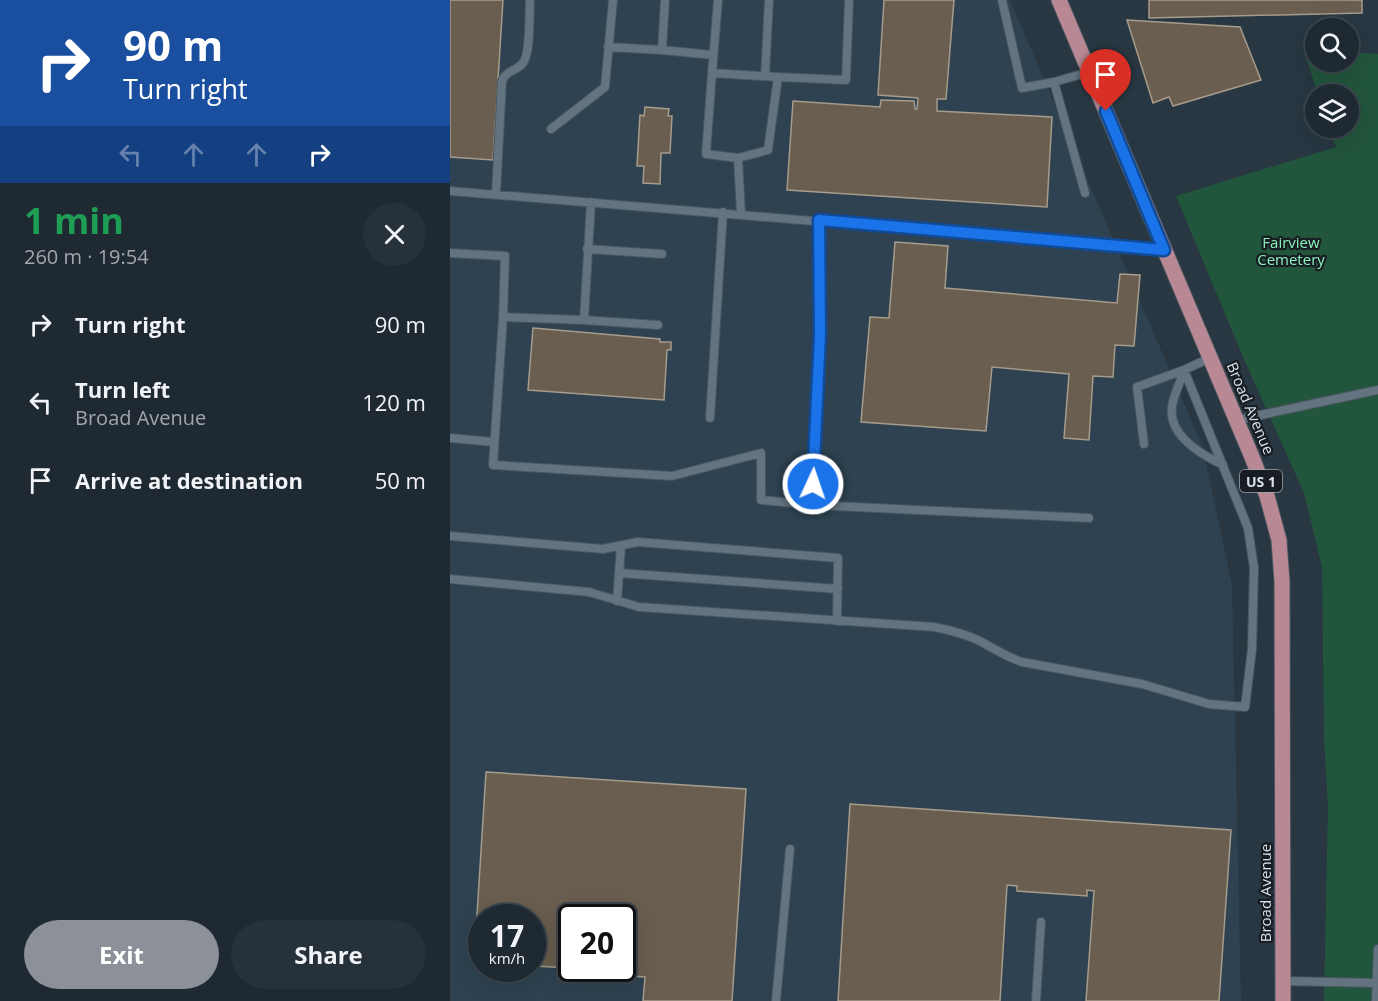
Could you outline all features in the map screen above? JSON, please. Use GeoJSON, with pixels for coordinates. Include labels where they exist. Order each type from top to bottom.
{"type":"FeatureCollection","features":[{"type":"Feature","properties":{"kind":"main road","name":"Broad Avenue"},"geometry":{"type":"LineString","coordinates":[[1059,0],[1237,420],[1267,496],[1279,540],[1283,1001]]}},
{"type":"Feature","properties":{"kind":"lane"},"geometry":{"type":"LineString","coordinates":[[496,194],[502,81],[506,74],[519,67],[526,58],[530,0]]}},
{"type":"Feature","properties":{"kind":"lane"},"geometry":{"type":"LineString","coordinates":[[551,129],[604,87],[613,0]]}},
{"type":"Feature","properties":{"kind":"lane"},"geometry":{"type":"LineString","coordinates":[[662,50],[665,0]]}},
{"type":"Feature","properties":{"kind":"lane"},"geometry":{"type":"LineString","coordinates":[[718,0],[706,154],[738,158],[768,150],[778,77]]}},
{"type":"Feature","properties":{"kind":"lane"},"geometry":{"type":"LineString","coordinates":[[765,76],[769,0]]}},
{"type":"Feature","properties":{"kind":"lane"},"geometry":{"type":"LineString","coordinates":[[712,73],[846,80],[849,0]]}},
{"type":"Feature","properties":{"kind":"lane"},"geometry":{"type":"LineString","coordinates":[[1002,0],[1022,88],[1089,72]]}},
{"type":"Feature","properties":{"kind":"lane"},"geometry":{"type":"LineString","coordinates":[[608,47],[713,55]]}},
{"type":"Feature","properties":{"kind":"lane"},"geometry":{"type":"LineString","coordinates":[[1054,82],[1085,193]]}},
{"type":"Feature","properties":{"kind":"lane"},"geometry":{"type":"LineString","coordinates":[[738,158],[741,214]]}},
{"type":"Feature","properties":{"kind":"lane"},"geometry":{"type":"LineString","coordinates":[[450,191],[1164,250]]}},
{"type":"Feature","properties":{"kind":"lane"},"geometry":{"type":"LineString","coordinates":[[584,320],[591,202]]}},
{"type":"Feature","properties":{"kind":"lane"},"geometry":{"type":"LineString","coordinates":[[711,418],[723,212]]}},
{"type":"Feature","properties":{"kind":"lane"},"geometry":{"type":"LineString","coordinates":[[812,505],[820,334],[819,220]]}},
{"type":"Feature","properties":{"kind":"lane"},"geometry":{"type":"LineString","coordinates":[[588,249],[662,254]]}},
{"type":"Feature","properties":{"kind":"lane"},"geometry":{"type":"LineString","coordinates":[[450,253],[505,256],[493,465],[672,476],[761,453],[761,500],[812,505],[1089,518]]}},
{"type":"Feature","properties":{"kind":"lane"},"geometry":{"type":"LineString","coordinates":[[503,317],[658,326]]}},
{"type":"Feature","properties":{"kind":"lane"},"geometry":{"type":"LineString","coordinates":[[1144,444],[1137,387],[1210,358]]}},
{"type":"Feature","properties":{"kind":"lane"},"geometry":{"type":"LineString","coordinates":[[450,579],[589,592],[639,607],[934,627],[977,640],[1008,658],[1022,662],[1142,684],[1209,704],[1245,706],[1252,649],[1254,568],[1248,528],[1184,370]]}},
{"type":"Feature","properties":{"kind":"lane"},"geometry":{"type":"LineString","coordinates":[[1184,370],[1172,407],[1172,420],[1181,435],[1198,451],[1223,465]]}},
{"type":"Feature","properties":{"kind":"lane"},"geometry":{"type":"LineString","coordinates":[[1237,420],[1378,390]]}},
{"type":"Feature","properties":{"kind":"lane"},"geometry":{"type":"LineString","coordinates":[[450,438],[494,442]]}},
{"type":"Feature","properties":{"kind":"lane"},"geometry":{"type":"LineString","coordinates":[[450,536],[603,549],[646,543],[838,558],[837,621]]}},
{"type":"Feature","properties":{"kind":"lane"},"geometry":{"type":"LineString","coordinates":[[617,601],[621,546]]}},
{"type":"Feature","properties":{"kind":"lane"},"geometry":{"type":"LineString","coordinates":[[619,573],[838,588]]}},
{"type":"Feature","properties":{"kind":"lane"},"geometry":{"type":"LineString","coordinates":[[776,1001],[790,849]]}},
{"type":"Feature","properties":{"kind":"lane"},"geometry":{"type":"LineString","coordinates":[[1036,1001],[1041,922]]}},
{"type":"Feature","properties":{"kind":"lane"},"geometry":{"type":"LineString","coordinates":[[1376,1001],[1378,949]]}},
{"type":"Feature","properties":{"kind":"lane"},"geometry":{"type":"LineString","coordinates":[[1283,981],[1376,983]]}},
{"type":"Feature","properties":{"kind":"shaded area"},"geometry":{"type":"Polygon","coordinates":[[[450,0],[1010,0],[1202,445],[1232,584],[1241,1001],[450,1001],[450,0]]]}},
{"type":"Feature","properties":{"kind":"green space","name":"Fairview Cemetery"},"geometry":{"type":"Polygon","coordinates":[[[1359,53],[1378,54],[1378,1001],[1324,1001],[1328,806],[1324,737],[1322,567],[1304,493],[1243,357],[1176,196],[1336,147],[1333,138],[1359,138],[1359,84],[1315,84],[1311,72],[1359,72],[1359,53]]]}},
{"type":"Feature","properties":{"kind":"building"},"geometry":{"type":"Polygon","coordinates":[[[450,0],[503,0],[493,160],[450,157],[450,0]]]}},
{"type":"Feature","properties":{"kind":"building"},"geometry":{"type":"Polygon","coordinates":[[[884,0],[954,0],[946,99],[937,99],[937,111],[1052,117],[1047,207],[787,190],[793,101],[880,107],[881,100],[914,101],[915,109],[917,109],[918,98],[878,95],[884,0]]]}},
{"type":"Feature","properties":{"kind":"building"},"geometry":{"type":"Polygon","coordinates":[[[1149,0],[1362,0],[1362,13],[1149,18],[1149,0]]]}},
{"type":"Feature","properties":{"kind":"building"},"geometry":{"type":"Polygon","coordinates":[[[1127,20],[1240,27],[1261,80],[1173,106],[1169,97],[1153,103],[1127,20]]]}},
{"type":"Feature","properties":{"kind":"building"},"geometry":{"type":"Polygon","coordinates":[[[645,107],[669,109],[668,116],[672,116],[670,153],[661,153],[660,184],[643,183],[644,166],[637,166],[640,115],[644,116],[645,107]]]}},
{"type":"Feature","properties":{"kind":"building"},"geometry":{"type":"Polygon","coordinates":[[[895,242],[948,246],[945,288],[1117,303],[1120,274],[1140,275],[1134,346],[1115,345],[1113,377],[1093,376],[1089,440],[1064,438],[1069,374],[992,367],[986,431],[861,422],[870,317],[889,318],[895,242]]]}},
{"type":"Feature","properties":{"kind":"building"},"geometry":{"type":"Polygon","coordinates":[[[533,328],[660,339],[660,342],[671,342],[671,350],[667,350],[664,400],[528,390],[533,328]]]}},
{"type":"Feature","properties":{"kind":"building"},"geometry":{"type":"Polygon","coordinates":[[[486,772],[746,789],[732,1001],[643,1001],[645,977],[636,976],[636,904],[558,904],[558,967],[546,967],[546,904],[478,904],[486,772]]]}},
{"type":"Feature","properties":{"kind":"building"},"geometry":{"type":"Polygon","coordinates":[[[850,804],[1231,830],[1219,1001],[1086,1001],[1094,891],[1087,890],[1087,896],[1017,891],[1017,886],[1007,885],[1000,1001],[838,1001],[850,804]]]}},
{"type":"Feature","properties":{"kind":"route"},"geometry":{"type":"LineString","coordinates":[[813,484],[820,334],[819,220],[1164,250],[1106,111]]}}]}
